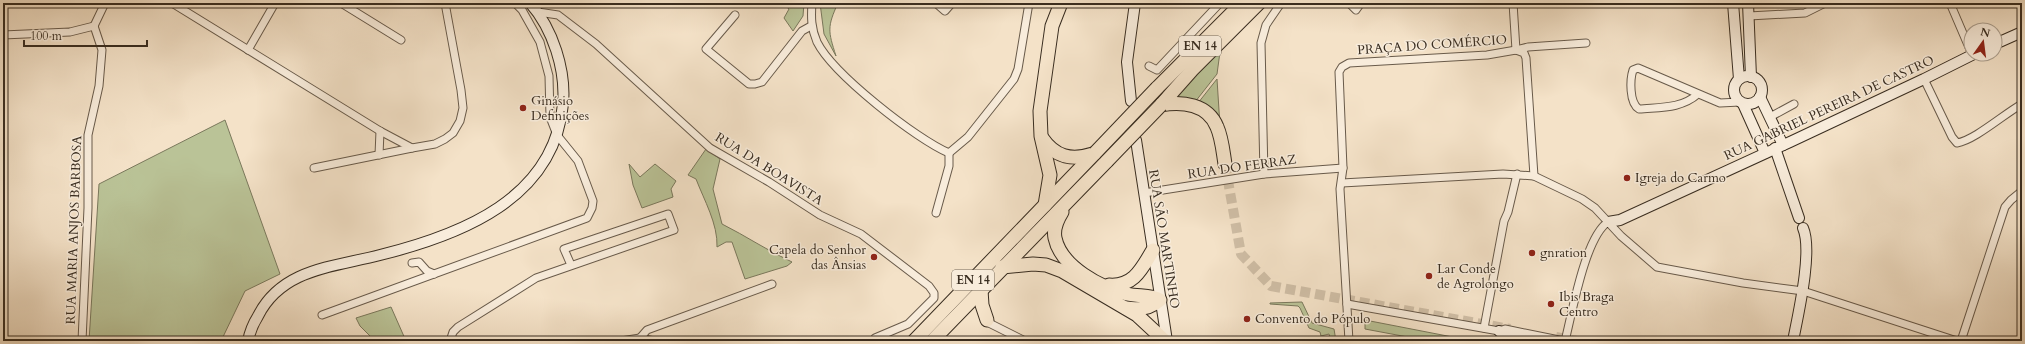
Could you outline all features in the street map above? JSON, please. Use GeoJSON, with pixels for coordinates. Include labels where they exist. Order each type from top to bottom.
{"type":"FeatureCollection","features":[{"type":"Feature","properties":{"kind":"highway"},"geometry":{"type":"LineString","coordinates":[[1045,205],[1050,175],[1041,136],[1040,111],[1052,26],[1061,3]]}},
{"type":"Feature","properties":{"kind":"highway","name":"EN 14"},"geometry":{"type":"LineString","coordinates":[[914,340],[1157,88],[1242,3]]}},
{"type":"Feature","properties":{"kind":"highway","name":"EN 14"},"geometry":{"type":"LineString","coordinates":[[932,341],[1192,70],[1259,3]]}},
{"type":"Feature","properties":{"kind":"highway"},"geometry":{"type":"LineString","coordinates":[[1160,105],[1184,103],[1201,108],[1208,113],[1218,127],[1225,164]]}},
{"type":"Feature","properties":{"kind":"highway"},"geometry":{"type":"LineString","coordinates":[[1041,136],[1047,146],[1062,156],[1077,158],[1095,153]]}},
{"type":"Feature","properties":{"kind":"highway"},"geometry":{"type":"LineString","coordinates":[[1065,204],[1055,226],[1055,238],[1065,259],[1103,285],[1128,294],[1150,296],[1160,300]]}},
{"type":"Feature","properties":{"kind":"highway"},"geometry":{"type":"LineString","coordinates":[[1103,285],[1121,285],[1132,280],[1153,250]]}},
{"type":"Feature","properties":{"kind":"highway"},"geometry":{"type":"LineString","coordinates":[[1002,267],[1033,264],[1053,267],[1126,308],[1146,322],[1166,341]]}},
{"type":"Feature","properties":{"kind":"highway"},"geometry":{"type":"LineString","coordinates":[[981,290],[982,306],[987,320]]}},
{"type":"Feature","properties":{"kind":"highway"},"geometry":{"type":"LineString","coordinates":[[1126,308],[1151,306],[1160,300]]}},
{"type":"Feature","properties":{"kind":"street"},"geometry":{"type":"LineString","coordinates":[[3,35],[70,32],[94,26],[105,3]]}},
{"type":"Feature","properties":{"kind":"street"},"geometry":{"type":"LineString","coordinates":[[172,3],[380,131],[412,148]]}},
{"type":"Feature","properties":{"kind":"street"},"geometry":{"type":"LineString","coordinates":[[248,50],[275,3]]}},
{"type":"Feature","properties":{"kind":"street"},"geometry":{"type":"LineString","coordinates":[[341,3],[401,40]]}},
{"type":"Feature","properties":{"kind":"street"},"geometry":{"type":"LineString","coordinates":[[314,168],[435,144],[453,133],[460,121],[463,108],[445,3]]}},
{"type":"Feature","properties":{"kind":"street"},"geometry":{"type":"LineString","coordinates":[[322,315],[587,218],[594,201],[578,161],[557,135],[550,117],[549,76],[542,47],[522,10],[515,3]]}},
{"type":"Feature","properties":{"kind":"street"},"geometry":{"type":"LineString","coordinates":[[248,341],[250,332],[262,308],[271,295],[300,276],[319,268],[381,255],[462,229],[490,214],[509,201],[530,182],[548,158],[561,121],[564,98],[561,74],[550,35],[538,12],[530,3]]}},
{"type":"Feature","properties":{"kind":"street"},"geometry":{"type":"LineString","coordinates":[[812,3],[811,26],[818,43],[830,61],[852,83],[897,119],[937,148],[949,153]]}},
{"type":"Feature","properties":{"kind":"street"},"geometry":{"type":"LineString","coordinates":[[938,3],[937,4],[945,11],[952,3]]}},
{"type":"Feature","properties":{"kind":"street"},"geometry":{"type":"LineString","coordinates":[[936,213],[949,166],[949,153],[968,137],[1014,78],[1018,69],[1030,3]]}},
{"type":"Feature","properties":{"kind":"street"},"geometry":{"type":"LineString","coordinates":[[1131,101],[1126,62],[1135,3]]}},
{"type":"Feature","properties":{"kind":"street"},"geometry":{"type":"LineString","coordinates":[[1149,66],[1158,70],[1220,3]]}},
{"type":"Feature","properties":{"kind":"street"},"geometry":{"type":"LineString","coordinates":[[1264,174],[1261,43],[1266,25],[1281,3]]}},
{"type":"Feature","properties":{"kind":"street"},"geometry":{"type":"LineString","coordinates":[[1349,3],[1356,10],[1362,3]]}},
{"type":"Feature","properties":{"kind":"street"},"geometry":{"type":"LineString","coordinates":[[1513,3],[1516,50],[1528,47],[1586,43]]}},
{"type":"Feature","properties":{"kind":"street"},"geometry":{"type":"LineString","coordinates":[[1733,3],[1738,79],[1734,88],[1734,94],[1741,103],[1765,153]]}},
{"type":"Feature","properties":{"kind":"street"},"geometry":{"type":"LineString","coordinates":[[1748,3],[1751,77]]}},
{"type":"Feature","properties":{"kind":"street"},"geometry":{"type":"LineString","coordinates":[[1749,16],[1805,13],[1825,3]]}},
{"type":"Feature","properties":{"kind":"street"},"geometry":{"type":"LineString","coordinates":[[1950,3],[1963,33]]}},
{"type":"Feature","properties":{"kind":"street","name":"RUA DA BOAVISTA"},"geometry":{"type":"LineString","coordinates":[[538,12],[558,14],[596,44],[710,148],[820,215],[861,234],[922,281],[934,296],[908,324],[882,334],[875,338],[874,341]]}},
{"type":"Feature","properties":{"kind":"street"},"geometry":{"type":"LineString","coordinates":[[735,15],[706,49],[749,84],[762,82],[802,31],[811,26]]}},
{"type":"Feature","properties":{"kind":"street","name":"RUA MARIA ANJOS BARBOSA"},"geometry":{"type":"LineString","coordinates":[[82,341],[88,208],[88,135],[100,86],[102,50],[94,26]]}},
{"type":"Feature","properties":{"kind":"street"},"geometry":{"type":"LineString","coordinates":[[2003,40],[2022,32]]}},
{"type":"Feature","properties":{"kind":"street","name":"PRAÇA DO COMÉRCIO"},"geometry":{"type":"LineString","coordinates":[[1349,341],[1340,189],[1344,168],[1339,72],[1342,67],[1349,63],[1487,54],[1516,50],[1524,53],[1526,58],[1534,176]]}},
{"type":"Feature","properties":{"kind":"street","name":"RUA GABRIEL PEREIRA DE CASTRO"},"geometry":{"type":"LineString","coordinates":[[1608,222],[1616,221],[1779,147],[1924,79],[1963,59]]}},
{"type":"Feature","properties":{"kind":"street"},"geometry":{"type":"LineString","coordinates":[[1698,94],[1692,100],[1674,107],[1639,108],[1635,106],[1632,100],[1631,74],[1633,70],[1638,68],[1720,103],[1753,103],[1760,96]]}},
{"type":"Feature","properties":{"kind":"street"},"geometry":{"type":"LineString","coordinates":[[1738,79],[1747,76],[1751,77],[1760,84],[1760,96],[1770,117],[1799,218]]}},
{"type":"Feature","properties":{"kind":"street"},"geometry":{"type":"LineString","coordinates":[[1924,79],[1952,137],[1957,143],[1963,142],[2022,104]]}},
{"type":"Feature","properties":{"kind":"street"},"geometry":{"type":"LineString","coordinates":[[1770,117],[1794,104]]}},
{"type":"Feature","properties":{"kind":"street"},"geometry":{"type":"LineString","coordinates":[[379,155],[380,131]]}},
{"type":"Feature","properties":{"kind":"street","name":"RUA SÃO MARTINHO"},"geometry":{"type":"LineString","coordinates":[[1136,140],[1166,341]]}},
{"type":"Feature","properties":{"kind":"street","name":"RUA DO FERRAZ"},"geometry":{"type":"LineString","coordinates":[[1144,193],[1264,174],[1344,168]]}},
{"type":"Feature","properties":{"kind":"street"},"geometry":{"type":"LineString","coordinates":[[1484,328],[1504,221],[1508,212],[1517,174]]}},
{"type":"Feature","properties":{"kind":"street"},"geometry":{"type":"LineString","coordinates":[[1342,183],[1517,174],[1534,176],[1582,200],[1598,211],[1621,236],[1657,267],[1743,283],[1802,291],[1957,341]]}},
{"type":"Feature","properties":{"kind":"street"},"geometry":{"type":"LineString","coordinates":[[1961,341],[2005,207],[2010,200],[2022,191]]}},
{"type":"Feature","properties":{"kind":"street"},"geometry":{"type":"LineString","coordinates":[[450,341],[453,332],[458,327],[536,278],[674,230],[668,214],[564,249],[571,265]]}},
{"type":"Feature","properties":{"kind":"street"},"geometry":{"type":"LineString","coordinates":[[1499,331],[1505,329],[1565,341],[1584,266],[1594,238],[1603,225],[1608,222]]}},
{"type":"Feature","properties":{"kind":"street"},"geometry":{"type":"LineString","coordinates":[[1793,341],[1802,291],[1806,243],[1803,228]]}},
{"type":"Feature","properties":{"kind":"street"},"geometry":{"type":"LineString","coordinates":[[412,263],[419,262],[427,270],[434,274]]}},
{"type":"Feature","properties":{"kind":"street"},"geometry":{"type":"LineString","coordinates":[[640,338],[647,330],[772,284]]}},
{"type":"Feature","properties":{"kind":"street"},"geometry":{"type":"LineString","coordinates":[[1347,304],[1484,328],[1499,331],[1503,334],[1538,341]]}},
{"type":"Feature","properties":{"kind":"street"},"geometry":{"type":"LineString","coordinates":[[987,320],[989,323],[1025,341]]}},
{"type":"Feature","properties":{"kind":"street"},"geometry":{"type":"LineString","coordinates":[[621,341],[640,338],[654,341]]}},
{"type":"Feature","properties":{"kind":"green space"},"geometry":{"type":"Polygon","coordinates":[[[782,3],[804,3],[803,16],[793,31],[784,18],[789,9],[782,3]]]}},
{"type":"Feature","properties":{"kind":"green space"},"geometry":{"type":"Polygon","coordinates":[[[820,3],[838,3],[830,24],[831,41],[836,56],[824,34],[820,3]]]}},
{"type":"Feature","properties":{"kind":"green space"},"geometry":{"type":"Polygon","coordinates":[[[1218,50],[1220,52],[1217,74],[1195,102],[1173,99],[1218,50]]]}},
{"type":"Feature","properties":{"kind":"green space"},"geometry":{"type":"Polygon","coordinates":[[[1217,79],[1220,126],[1198,103],[1217,79]]]}},
{"type":"Feature","properties":{"kind":"green space"},"geometry":{"type":"Polygon","coordinates":[[[225,120],[280,274],[245,291],[222,341],[89,341],[99,184],[225,120]]]}},
{"type":"Feature","properties":{"kind":"green space"},"geometry":{"type":"Polygon","coordinates":[[[706,149],[720,159],[713,189],[722,224],[792,262],[787,266],[745,279],[732,242],[726,242],[717,247],[717,238],[713,221],[696,179],[688,175],[706,149]]]}},
{"type":"Feature","properties":{"kind":"green space"},"geometry":{"type":"Polygon","coordinates":[[[629,164],[640,177],[655,164],[676,181],[671,189],[673,197],[642,208],[633,185],[629,164]]]}},
{"type":"Feature","properties":{"kind":"green space"},"geometry":{"type":"Polygon","coordinates":[[[1302,302],[1312,323],[1334,329],[1336,341],[1321,341],[1330,338],[1329,334],[1321,336],[1320,332],[1309,328],[1298,306],[1270,304],[1302,302]]]}},
{"type":"Feature","properties":{"kind":"green space"},"geometry":{"type":"Polygon","coordinates":[[[391,307],[406,341],[375,341],[360,326],[356,318],[391,307]]]}},
{"type":"Feature","properties":{"kind":"green space"},"geometry":{"type":"Polygon","coordinates":[[[1365,320],[1468,340],[1429,341],[1365,329],[1365,320]]]}},
{"type":"Feature","properties":{"kind":"tunnel"},"geometry":{"type":"LineString","coordinates":[[1225,164],[1241,254],[1271,286],[1510,329]]}},
{"type":"Feature","properties":{"kind":"tunnel"},"geometry":{"type":"LineString","coordinates":[[1556,337],[1577,341]]}},
{"type":"Feature","properties":{"kind":"place","name":"Ginásio Definições"},"geometry":{"type":"Point","coordinates":[523,108]}},
{"type":"Feature","properties":{"kind":"place","name":"Igreja do Carmo"},"geometry":{"type":"Point","coordinates":[1627,178]}},
{"type":"Feature","properties":{"kind":"place","name":"gnration"},"geometry":{"type":"Point","coordinates":[1532,253]}},
{"type":"Feature","properties":{"kind":"place","name":"Capela do Senhor das Ânsias"},"geometry":{"type":"Point","coordinates":[874,257]}},
{"type":"Feature","properties":{"kind":"place","name":"Lar Conde de Agrolongo"},"geometry":{"type":"Point","coordinates":[1429,276]}},
{"type":"Feature","properties":{"kind":"place","name":"Ibis Braga Centro"},"geometry":{"type":"Point","coordinates":[1551,304]}},
{"type":"Feature","properties":{"kind":"place","name":"Convento do Pópulo"},"geometry":{"type":"Point","coordinates":[1247,319]}}]}
